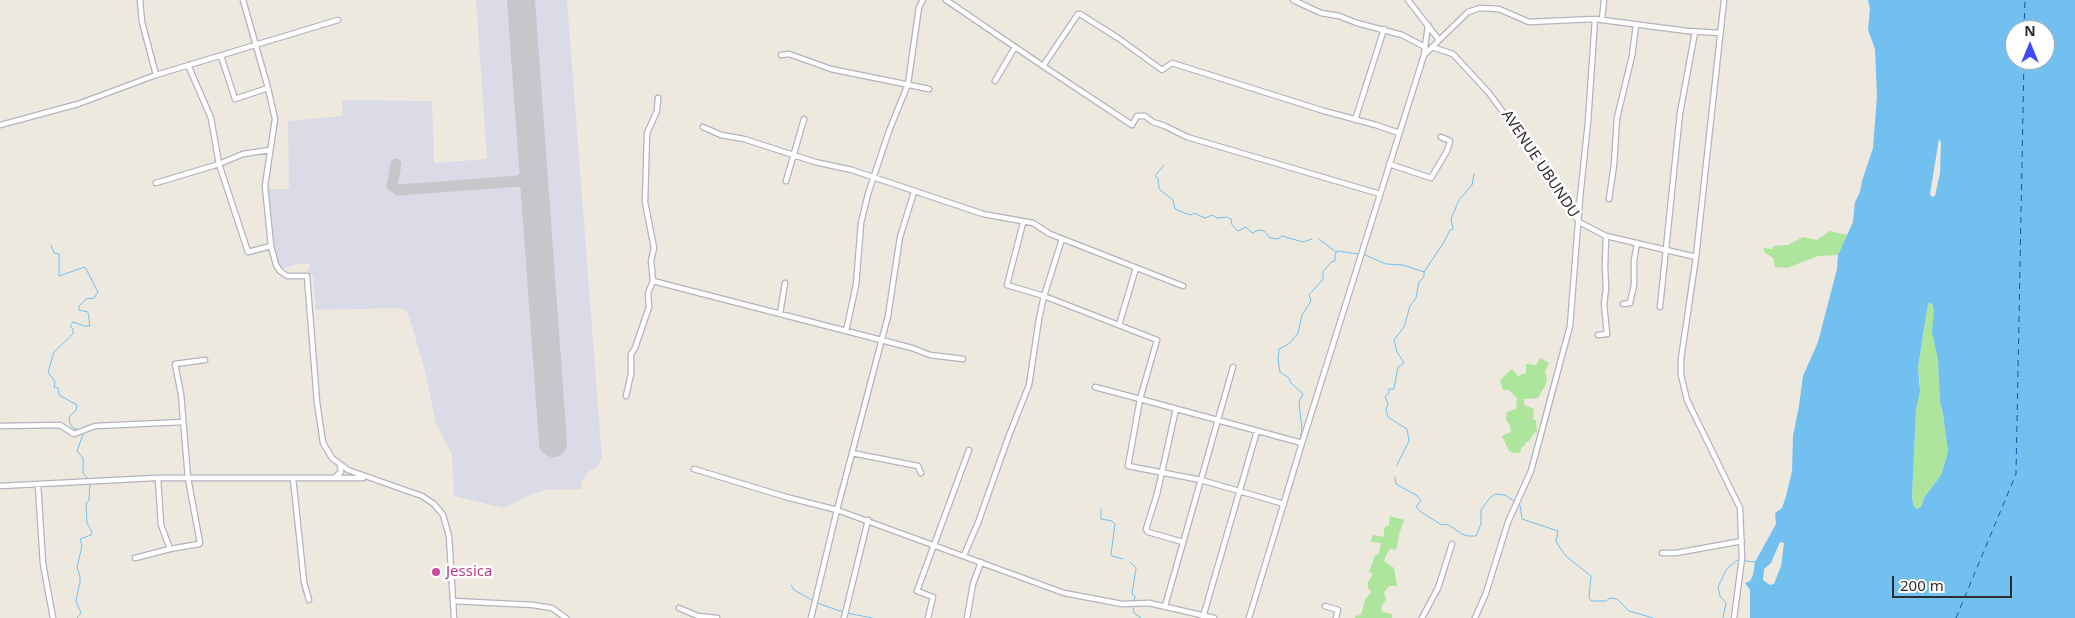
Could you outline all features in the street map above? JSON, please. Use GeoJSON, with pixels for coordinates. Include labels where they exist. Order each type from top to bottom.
{"type":"FeatureCollection","features":[{"type":"Feature","properties":{"kind":"street"},"geometry":{"type":"LineString","coordinates":[[140,0],[142,22],[156,75]]}},
{"type":"Feature","properties":{"kind":"street"},"geometry":{"type":"LineString","coordinates":[[243,0],[275,119],[265,189],[271,246],[276,265],[280,271],[287,276],[307,276],[320,432],[327,451],[340,465],[367,478],[422,496],[434,504],[442,514],[449,536],[454,618]]}},
{"type":"Feature","properties":{"kind":"street"},"geometry":{"type":"LineString","coordinates":[[846,331],[856,285],[860,254],[860,227],[889,131],[908,84],[919,7],[923,0]]}},
{"type":"Feature","properties":{"kind":"street"},"geometry":{"type":"LineString","coordinates":[[946,0],[1132,125],[1137,116],[1145,116],[1188,138],[1218,145],[1380,194]]}},
{"type":"Feature","properties":{"kind":"street"},"geometry":{"type":"LineString","coordinates":[[1293,0],[1321,12],[1404,35],[1425,47]]}},
{"type":"Feature","properties":{"kind":"street"},"geometry":{"type":"LineString","coordinates":[[1408,0],[1439,40]]}},
{"type":"Feature","properties":{"kind":"street"},"geometry":{"type":"LineString","coordinates":[[1602,20],[1604,0]]}},
{"type":"Feature","properties":{"kind":"street"},"geometry":{"type":"LineString","coordinates":[[1724,0],[1696,256],[1681,359],[1683,390],[1740,508],[1742,560],[1734,618]]}},
{"type":"Feature","properties":{"kind":"street"},"geometry":{"type":"LineString","coordinates":[[1424,55],[1468,12],[1480,8],[1499,9],[1529,22],[1595,19],[1695,32],[1720,33]]}},
{"type":"Feature","properties":{"kind":"street"},"geometry":{"type":"LineString","coordinates":[[1043,66],[1078,14],[1080,14],[1118,38],[1162,70],[1172,63],[1355,120],[1376,124],[1398,133]]}},
{"type":"Feature","properties":{"kind":"street"},"geometry":{"type":"LineString","coordinates":[[1475,618],[1486,593],[1517,501],[1530,471],[1550,402],[1555,375],[1568,334],[1595,19]]}},
{"type":"Feature","properties":{"kind":"street"},"geometry":{"type":"LineString","coordinates":[[0,124],[78,104],[156,75],[338,20]]}},
{"type":"Feature","properties":{"kind":"street"},"geometry":{"type":"LineString","coordinates":[[1249,618],[1398,133],[1424,55],[1428,25]]}},
{"type":"Feature","properties":{"kind":"street"},"geometry":{"type":"LineString","coordinates":[[1609,199],[1616,123],[1632,56],[1636,25]]}},
{"type":"Feature","properties":{"kind":"street"},"geometry":{"type":"LineString","coordinates":[[1355,120],[1384,29]]}},
{"type":"Feature","properties":{"kind":"street"},"geometry":{"type":"LineString","coordinates":[[1660,307],[1680,110],[1695,32]]}},
{"type":"Feature","properties":{"kind":"street"},"geometry":{"type":"LineString","coordinates":[[996,81],[1015,47]]}},
{"type":"Feature","properties":{"kind":"street","name":"AVENUE UBUNDU"},"geometry":{"type":"LineString","coordinates":[[1432,47],[1453,54],[1489,93],[1555,183],[1579,222],[1606,236],[1696,256]]}},
{"type":"Feature","properties":{"kind":"street"},"geometry":{"type":"LineString","coordinates":[[781,55],[789,54],[831,69],[908,84],[928,90]]}},
{"type":"Feature","properties":{"kind":"street"},"geometry":{"type":"LineString","coordinates":[[220,56],[235,99],[268,88]]}},
{"type":"Feature","properties":{"kind":"street"},"geometry":{"type":"LineString","coordinates":[[188,65],[211,118],[219,164],[248,252],[271,246]]}},
{"type":"Feature","properties":{"kind":"street"},"geometry":{"type":"LineString","coordinates":[[626,396],[631,374],[631,354],[635,348],[649,308],[648,293],[653,281],[652,262],[654,248],[645,201],[648,133],[657,111],[658,98]]}},
{"type":"Feature","properties":{"kind":"street"},"geometry":{"type":"LineString","coordinates":[[786,181],[804,119]]}},
{"type":"Feature","properties":{"kind":"street"},"geometry":{"type":"LineString","coordinates":[[703,127],[721,135],[744,139],[815,162],[852,170],[984,214],[1033,224],[1050,234],[1183,286]]}},
{"type":"Feature","properties":{"kind":"street"},"geometry":{"type":"LineString","coordinates":[[1389,164],[1431,178],[1447,151],[1450,141],[1441,137]]}},
{"type":"Feature","properties":{"kind":"street"},"geometry":{"type":"LineString","coordinates":[[156,183],[219,164],[243,154],[270,150]]}},
{"type":"Feature","properties":{"kind":"street"},"geometry":{"type":"LineString","coordinates":[[811,618],[888,316],[900,237],[914,192]]}},
{"type":"Feature","properties":{"kind":"street"},"geometry":{"type":"LineString","coordinates":[[1023,222],[1006,285],[1044,296],[1157,340],[1140,399],[1128,466],[1201,480],[1284,504]]}},
{"type":"Feature","properties":{"kind":"street"},"geometry":{"type":"LineString","coordinates":[[1598,335],[1607,334],[1604,304],[1606,289],[1604,266],[1606,236]]}},
{"type":"Feature","properties":{"kind":"street"},"geometry":{"type":"LineString","coordinates":[[964,556],[1029,385],[1044,296],[1062,238]]}},
{"type":"Feature","properties":{"kind":"street"},"geometry":{"type":"LineString","coordinates":[[1623,304],[1630,303],[1634,285],[1634,261],[1637,244]]}},
{"type":"Feature","properties":{"kind":"street"},"geometry":{"type":"LineString","coordinates":[[1119,325],[1136,268]]}},
{"type":"Feature","properties":{"kind":"street"},"geometry":{"type":"LineString","coordinates":[[653,281],[881,340],[930,355],[963,359]]}},
{"type":"Feature","properties":{"kind":"street"},"geometry":{"type":"LineString","coordinates":[[780,314],[785,283]]}},
{"type":"Feature","properties":{"kind":"street"},"geometry":{"type":"LineString","coordinates":[[135,558],[200,543],[188,478],[181,394],[174,364],[205,360]]}},
{"type":"Feature","properties":{"kind":"street"},"geometry":{"type":"LineString","coordinates":[[1165,606],[1233,367]]}},
{"type":"Feature","properties":{"kind":"street"},"geometry":{"type":"LineString","coordinates":[[1095,387],[1302,443]]}},
{"type":"Feature","properties":{"kind":"street"},"geometry":{"type":"LineString","coordinates":[[1176,409],[1162,472],[1146,529],[1148,532],[1183,542]]}},
{"type":"Feature","properties":{"kind":"street"},"geometry":{"type":"LineString","coordinates":[[0,426],[60,425],[73,434],[95,426],[183,422]]}},
{"type":"Feature","properties":{"kind":"street"},"geometry":{"type":"LineString","coordinates":[[1203,617],[1257,431]]}},
{"type":"Feature","properties":{"kind":"street"},"geometry":{"type":"LineString","coordinates":[[928,618],[933,597],[917,591],[969,450]]}},
{"type":"Feature","properties":{"kind":"street"},"geometry":{"type":"LineString","coordinates":[[852,453],[918,466],[921,472]]}},
{"type":"Feature","properties":{"kind":"street"},"geometry":{"type":"LineString","coordinates":[[334,478],[341,472],[340,465]]}},
{"type":"Feature","properties":{"kind":"street"},"geometry":{"type":"LineString","coordinates":[[694,469],[868,520],[1064,593],[1122,604],[1149,603],[1214,618]]}},
{"type":"Feature","properties":{"kind":"street"},"geometry":{"type":"LineString","coordinates":[[0,486],[158,478],[367,478]]}},
{"type":"Feature","properties":{"kind":"street"},"geometry":{"type":"LineString","coordinates":[[158,478],[161,525],[170,549]]}},
{"type":"Feature","properties":{"kind":"street"},"geometry":{"type":"LineString","coordinates":[[293,478],[304,582],[309,600]]}},
{"type":"Feature","properties":{"kind":"street"},"geometry":{"type":"LineString","coordinates":[[38,485],[43,564],[54,618]]}},
{"type":"Feature","properties":{"kind":"street"},"geometry":{"type":"LineString","coordinates":[[844,618],[868,520]]}},
{"type":"Feature","properties":{"kind":"street"},"geometry":{"type":"LineString","coordinates":[[1662,553],[1676,553],[1742,541]]}},
{"type":"Feature","properties":{"kind":"street"},"geometry":{"type":"LineString","coordinates":[[1422,618],[1438,588],[1452,544]]}},
{"type":"Feature","properties":{"kind":"street"},"geometry":{"type":"LineString","coordinates":[[967,618],[973,584],[981,562]]}},
{"type":"Feature","properties":{"kind":"street"},"geometry":{"type":"LineString","coordinates":[[453,601],[533,605],[552,608],[566,618]]}},
{"type":"Feature","properties":{"kind":"street"},"geometry":{"type":"LineString","coordinates":[[1325,606],[1338,610],[1336,618]]}},
{"type":"Feature","properties":{"kind":"street"},"geometry":{"type":"LineString","coordinates":[[679,608],[698,616],[717,618]]}},
{"type":"Feature","properties":{"kind":"shaded area"},"geometry":{"type":"Polygon","coordinates":[[[476,0],[567,0],[602,459],[596,468],[588,472],[582,481],[581,489],[546,490],[503,508],[454,496],[452,454],[436,424],[424,367],[408,313],[399,308],[316,310],[313,276],[307,272],[310,264],[297,264],[280,268],[273,245],[268,189],[289,189],[288,121],[343,116],[342,100],[432,101],[434,163],[487,159],[476,0]]]}},
{"type":"Feature","properties":{"kind":"green space"},"geometry":{"type":"Polygon","coordinates":[[[1830,231],[1847,235],[1838,255],[1818,256],[1787,268],[1775,267],[1773,258],[1764,252],[1764,248],[1772,249],[1773,246],[1788,245],[1803,237],[1817,240],[1830,231]]]}},
{"type":"Feature","properties":{"kind":"green space"},"geometry":{"type":"Polygon","coordinates":[[[1928,303],[1931,303],[1934,310],[1933,336],[1938,360],[1940,402],[1948,452],[1941,475],[1924,498],[1921,507],[1917,509],[1914,507],[1912,497],[1916,410],[1920,383],[1918,368],[1926,306],[1928,303]]]}},
{"type":"Feature","properties":{"kind":"green space"},"geometry":{"type":"Polygon","coordinates":[[[1540,358],[1549,363],[1545,372],[1547,379],[1545,386],[1538,398],[1524,399],[1524,405],[1534,409],[1533,419],[1536,420],[1537,432],[1525,443],[1525,446],[1522,446],[1520,453],[1514,453],[1509,451],[1502,436],[1511,432],[1510,425],[1506,420],[1507,412],[1516,409],[1517,398],[1509,390],[1503,390],[1500,380],[1512,369],[1518,376],[1526,373],[1526,364],[1536,365],[1540,358]]]}},
{"type":"Feature","properties":{"kind":"green space"},"geometry":{"type":"Polygon","coordinates":[[[1390,516],[1404,520],[1396,550],[1390,549],[1384,561],[1394,568],[1397,586],[1389,586],[1384,592],[1386,599],[1381,608],[1382,612],[1392,614],[1392,618],[1355,618],[1355,616],[1361,615],[1365,600],[1371,592],[1368,588],[1368,582],[1373,574],[1369,572],[1375,555],[1379,554],[1381,543],[1370,542],[1373,535],[1384,537],[1384,528],[1389,525],[1390,516]]]}},
{"type":"Feature","properties":{"kind":"water"},"geometry":{"type":"Polygon","coordinates":[[[1868,0],[2075,0],[2075,618],[1750,618],[1750,590],[1745,583],[1750,581],[1753,575],[1755,562],[1776,524],[1775,513],[1782,508],[1786,496],[1792,471],[1793,436],[1803,376],[1818,342],[1837,269],[1838,255],[1853,222],[1855,202],[1860,192],[1873,148],[1877,96],[1875,49],[1868,30],[1870,9],[1868,0]],[[1939,139],[1930,194],[1932,197],[1935,196],[1940,173],[1941,142],[1939,139]],[[1928,303],[1918,368],[1920,390],[1916,410],[1912,498],[1914,507],[1917,509],[1921,507],[1924,498],[1941,475],[1948,452],[1940,402],[1938,360],[1932,332],[1934,310],[1932,304],[1928,303]],[[1780,542],[1771,563],[1764,569],[1763,580],[1770,585],[1774,584],[1781,566],[1784,543],[1780,542]]]}},
{"type":"Feature","properties":{"kind":"waterway"},"geometry":{"type":"LineString","coordinates":[[1164,165],[1155,176],[1158,178],[1159,189],[1173,200],[1175,209],[1191,215],[1194,213],[1205,218],[1212,215],[1217,218],[1227,217],[1231,219],[1232,225],[1238,231],[1246,227],[1252,233],[1259,230],[1264,231],[1270,238],[1278,239],[1282,236],[1303,242],[1312,239]]}},
{"type":"Feature","properties":{"kind":"waterway"},"geometry":{"type":"LineString","coordinates":[[1397,465],[1409,441],[1407,429],[1388,417],[1386,410],[1388,404],[1385,396],[1388,394],[1389,389],[1394,389],[1398,367],[1404,363],[1397,352],[1394,340],[1404,327],[1410,306],[1416,298],[1419,282],[1424,277],[1424,272],[1450,230],[1453,229],[1451,219],[1459,200],[1472,185],[1474,174]]}},
{"type":"Feature","properties":{"kind":"waterway"},"geometry":{"type":"LineString","coordinates":[[1319,239],[1336,252]]}},
{"type":"Feature","properties":{"kind":"waterway"},"geometry":{"type":"LineString","coordinates":[[51,245],[54,253],[59,254],[59,276],[85,267],[98,292],[94,298],[86,299],[79,306],[79,310],[88,312],[90,326],[73,322],[70,326],[73,329],[73,334],[54,352],[48,372],[55,382],[54,387],[58,388],[59,395],[77,405],[76,410],[69,417],[73,428],[80,430]]}},
{"type":"Feature","properties":{"kind":"waterway"},"geometry":{"type":"LineString","coordinates":[[1300,440],[1302,430],[1299,402],[1303,394],[1291,383],[1289,378],[1280,372],[1279,349],[1290,343],[1298,333],[1302,315],[1311,301],[1309,295],[1323,279],[1323,272],[1331,262],[1335,261],[1337,251],[1359,254]]}},
{"type":"Feature","properties":{"kind":"waterway"},"geometry":{"type":"LineString","coordinates":[[1365,255],[1386,264],[1403,265],[1424,272]]}},
{"type":"Feature","properties":{"kind":"waterway"},"geometry":{"type":"LineString","coordinates":[[77,618],[81,613],[76,601],[80,582],[77,567],[82,546],[80,539],[91,535],[92,532],[87,523],[86,504],[89,500],[90,481],[83,473],[83,458],[77,451],[84,432]]}},
{"type":"Feature","properties":{"kind":"waterway"},"geometry":{"type":"LineString","coordinates":[[1395,477],[1396,484],[1416,495],[1421,500],[1416,507],[1421,512],[1442,525],[1447,524],[1468,536],[1476,536],[1481,524],[1481,510],[1489,499],[1495,494],[1505,495],[1520,505],[1522,519],[1558,531],[1556,541],[1560,548],[1567,557],[1591,576],[1589,598],[1592,601],[1606,601],[1610,598],[1617,599],[1629,611],[1653,618]]}},
{"type":"Feature","properties":{"kind":"waterway"},"geometry":{"type":"LineString","coordinates":[[1101,509],[1101,519],[1112,521],[1115,524],[1111,554],[1123,559]]}},
{"type":"Feature","properties":{"kind":"waterway"},"geometry":{"type":"LineString","coordinates":[[1723,618],[1726,603],[1720,596],[1718,587],[1726,570],[1737,560],[1755,562]]}},
{"type":"Feature","properties":{"kind":"waterway"},"geometry":{"type":"LineString","coordinates":[[1130,562],[1136,568],[1132,594],[1135,596],[1134,601]]}},
{"type":"Feature","properties":{"kind":"waterway"},"geometry":{"type":"LineString","coordinates":[[791,585],[794,590],[812,600]]}},
{"type":"Feature","properties":{"kind":"waterway"},"geometry":{"type":"LineString","coordinates":[[817,603],[843,612]]}},
{"type":"Feature","properties":{"kind":"waterway"},"geometry":{"type":"LineString","coordinates":[[1133,607],[1134,613],[1141,618]]}},
{"type":"Feature","properties":{"kind":"waterway"},"geometry":{"type":"LineString","coordinates":[[847,613],[872,618]]}},
{"type":"Feature","properties":{"kind":"ferry route"},"geometry":{"type":"LineString","coordinates":[[2024,20],[2025,0]]}},
{"type":"Feature","properties":{"kind":"ferry route"},"geometry":{"type":"LineString","coordinates":[[1956,618],[2016,474],[2024,70]]}},
{"type":"Feature","properties":{"kind":"taxiway"},"geometry":{"type":"LineString","coordinates":[[392,186],[396,164]]}},
{"type":"Feature","properties":{"kind":"taxiway"},"geometry":{"type":"LineString","coordinates":[[398,190],[519,181],[530,173],[533,164]]}},
{"type":"Feature","properties":{"kind":"taxiway"},"geometry":{"type":"LineString","coordinates":[[519,181],[531,188],[535,196]]}},
{"type":"Feature","properties":{"kind":"runway"},"geometry":{"type":"LineString","coordinates":[[521,0],[553,443]]}},
{"type":"Feature","properties":{"kind":"place","name":"Jessica"},"geometry":{"type":"Point","coordinates":[436,572]}}]}
